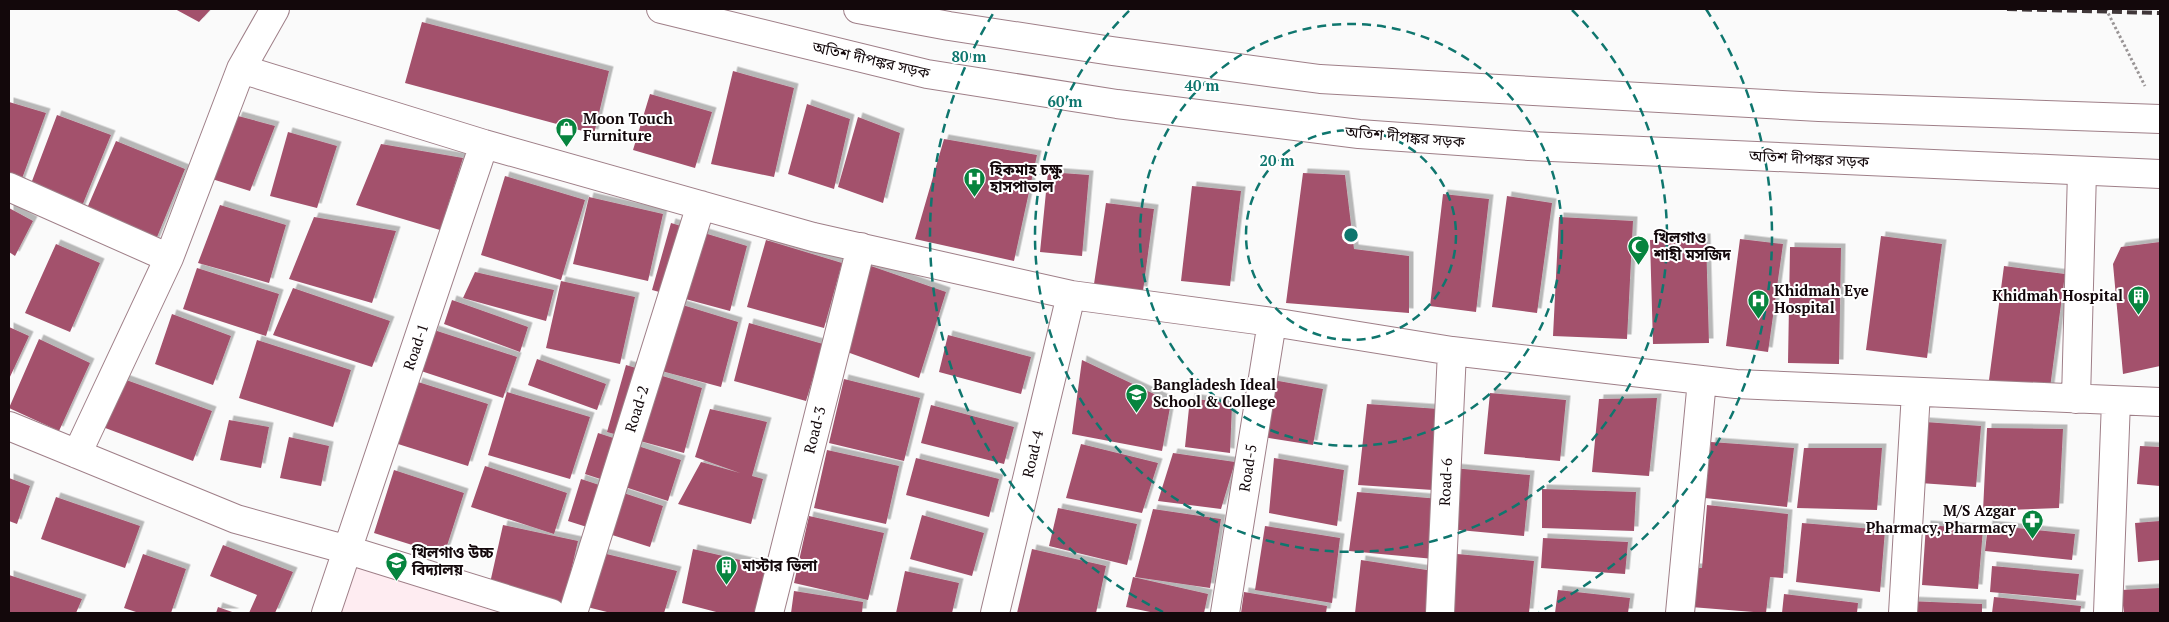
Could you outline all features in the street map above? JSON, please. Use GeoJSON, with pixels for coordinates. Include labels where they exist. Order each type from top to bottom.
{"type":"FeatureCollection","features":[{"type":"Feature","properties":{"kind":"street"},"geometry":{"type":"LineString","coordinates":[[77,454],[169,258],[241,69],[275,9]]}},
{"type":"Feature","properties":{"kind":"street","name":"অতিশ দীপঙ্কর সড়ক"},"geometry":{"type":"LineString","coordinates":[[661,9],[927,74],[1117,104],[1359,134],[1529,146],[2160,174]]}},
{"type":"Feature","properties":{"kind":"street"},"geometry":{"type":"LineString","coordinates":[[858,9],[949,26],[1083,47],[1320,79],[1810,106],[2160,119]]}},
{"type":"Feature","properties":{"kind":"street"},"geometry":{"type":"LineString","coordinates":[[241,69],[484,144],[813,237],[1071,295],[1272,322],[1452,351],[1736,384],[2160,402]]}},
{"type":"Feature","properties":{"kind":"street","name":"Road-1"},"geometry":{"type":"LineString","coordinates":[[326,613],[484,144]]}},
{"type":"Feature","properties":{"kind":"street"},"geometry":{"type":"LineString","coordinates":[[2076,399],[2082,171]]}},
{"type":"Feature","properties":{"kind":"street"},"geometry":{"type":"LineString","coordinates":[[9,187],[169,258]]}},
{"type":"Feature","properties":{"kind":"street","name":"Road-2"},"geometry":{"type":"LineString","coordinates":[[573,613],[701,205]]}},
{"type":"Feature","properties":{"kind":"street","name":"Road-3"},"geometry":{"type":"LineString","coordinates":[[769,613],[861,247]]}},
{"type":"Feature","properties":{"kind":"street","name":"Road-4"},"geometry":{"type":"LineString","coordinates":[[996,613],[1071,295]]}},
{"type":"Feature","properties":{"kind":"street","name":"Road-5"},"geometry":{"type":"LineString","coordinates":[[1225,613],[1272,322]]}},
{"type":"Feature","properties":{"kind":"street","name":"Road-6"},"geometry":{"type":"LineString","coordinates":[[1440,613],[1452,351]]}},
{"type":"Feature","properties":{"kind":"street"},"geometry":{"type":"LineString","coordinates":[[1680,613],[1702,380]]}},
{"type":"Feature","properties":{"kind":"street"},"geometry":{"type":"LineString","coordinates":[[1903,613],[1916,392]]}},
{"type":"Feature","properties":{"kind":"street"},"geometry":{"type":"LineString","coordinates":[[2108,613],[2116,401]]}},
{"type":"Feature","properties":{"kind":"street"},"geometry":{"type":"LineString","coordinates":[[9,426],[236,519],[348,550],[552,613]]}},
{"type":"Feature","properties":{"kind":"path"},"geometry":{"type":"LineString","coordinates":[[2106,9],[2147,92]]}},
{"type":"Feature","properties":{"kind":"shaded area","name":"খিলগাও উচ্চ বিদ্যালয়"},"geometry":{"type":"Polygon","coordinates":[[[348,550],[563,613],[326,613],[348,550]]]}},
{"type":"Feature","properties":{"kind":"building"},"geometry":{"type":"Polygon","coordinates":[[[175,9],[211,9],[199,22],[175,9]]]}},
{"type":"Feature","properties":{"kind":"building"},"geometry":{"type":"Polygon","coordinates":[[[422,22],[609,71],[594,134],[405,83],[422,22]]]}},
{"type":"Feature","properties":{"kind":"building"},"geometry":{"type":"Polygon","coordinates":[[[733,71],[794,88],[774,177],[711,164],[733,71]]]}},
{"type":"Feature","properties":{"kind":"building"},"geometry":{"type":"Polygon","coordinates":[[[650,94],[712,112],[695,168],[633,150],[650,94]]]}},
{"type":"Feature","properties":{"kind":"building"},"geometry":{"type":"Polygon","coordinates":[[[9,102],[46,113],[20,184],[9,179],[9,102]]]}},
{"type":"Feature","properties":{"kind":"building"},"geometry":{"type":"Polygon","coordinates":[[[807,104],[850,119],[834,189],[788,174],[807,104]]]}},
{"type":"Feature","properties":{"kind":"building"},"geometry":{"type":"Polygon","coordinates":[[[57,115],[111,135],[80,211],[29,189],[57,115]]]}},
{"type":"Feature","properties":{"kind":"building"},"geometry":{"type":"Polygon","coordinates":[[[238,116],[275,126],[250,191],[212,179],[238,116]]]}},
{"type":"Feature","properties":{"kind":"building"},"geometry":{"type":"Polygon","coordinates":[[[858,117],[900,133],[883,203],[838,187],[858,117]]]}},
{"type":"Feature","properties":{"kind":"building"},"geometry":{"type":"Polygon","coordinates":[[[288,132],[337,146],[317,208],[270,196],[288,132]]]}},
{"type":"Feature","properties":{"kind":"building"},"geometry":{"type":"Polygon","coordinates":[[[944,139],[1037,155],[1014,261],[915,239],[944,139]]]}},
{"type":"Feature","properties":{"kind":"building"},"geometry":{"type":"Polygon","coordinates":[[[116,141],[185,169],[155,242],[85,213],[116,141]]]}},
{"type":"Feature","properties":{"kind":"building"},"geometry":{"type":"Polygon","coordinates":[[[381,144],[463,158],[440,230],[356,205],[381,144]]]}},
{"type":"Feature","properties":{"kind":"building"},"geometry":{"type":"Polygon","coordinates":[[[1048,172],[1089,175],[1082,256],[1040,252],[1048,172]]]}},
{"type":"Feature","properties":{"kind":"building"},"geometry":{"type":"Polygon","coordinates":[[[1303,173],[1345,175],[1354,249],[1409,256],[1409,313],[1286,303],[1303,173]]]}},
{"type":"Feature","properties":{"kind":"building"},"geometry":{"type":"Polygon","coordinates":[[[505,176],[585,200],[561,280],[481,255],[505,176]]]}},
{"type":"Feature","properties":{"kind":"building"},"geometry":{"type":"Polygon","coordinates":[[[1192,186],[1241,191],[1230,286],[1181,281],[1192,186]]]}},
{"type":"Feature","properties":{"kind":"building"},"geometry":{"type":"Polygon","coordinates":[[[1443,194],[1489,199],[1476,312],[1430,306],[1443,194]]]}},
{"type":"Feature","properties":{"kind":"building"},"geometry":{"type":"Polygon","coordinates":[[[1507,196],[1552,203],[1537,313],[1492,307],[1507,196]]]}},
{"type":"Feature","properties":{"kind":"building"},"geometry":{"type":"Polygon","coordinates":[[[589,197],[663,214],[648,281],[573,264],[589,197]]]}},
{"type":"Feature","properties":{"kind":"building"},"geometry":{"type":"Polygon","coordinates":[[[1106,203],[1154,209],[1143,291],[1094,284],[1106,203]]]}},
{"type":"Feature","properties":{"kind":"building"},"geometry":{"type":"Polygon","coordinates":[[[220,205],[286,225],[269,283],[198,263],[220,205]]]}},
{"type":"Feature","properties":{"kind":"building"},"geometry":{"type":"Polygon","coordinates":[[[9,208],[33,221],[15,256],[9,252],[9,208]]]}},
{"type":"Feature","properties":{"kind":"building"},"geometry":{"type":"Polygon","coordinates":[[[314,217],[396,231],[372,303],[289,279],[314,217]]]}},
{"type":"Feature","properties":{"kind":"building"},"geometry":{"type":"Polygon","coordinates":[[[1559,217],[1633,221],[1627,339],[1553,336],[1559,217]]]}},
{"type":"Feature","properties":{"kind":"building"},"geometry":{"type":"Polygon","coordinates":[[[671,223],[747,246],[730,311],[652,290],[671,223]]]}},
{"type":"Feature","properties":{"kind":"building"},"geometry":{"type":"Polygon","coordinates":[[[1881,236],[1942,244],[1927,358],[1866,350],[1881,236]]]}},
{"type":"Feature","properties":{"kind":"building"},"geometry":{"type":"Polygon","coordinates":[[[1706,238],[1709,343],[1653,344],[1650,240],[1706,238]]]}},
{"type":"Feature","properties":{"kind":"building"},"geometry":{"type":"Polygon","coordinates":[[[1740,239],[1783,244],[1768,352],[1726,346],[1740,239]]]}},
{"type":"Feature","properties":{"kind":"building"},"geometry":{"type":"Polygon","coordinates":[[[766,240],[842,263],[824,328],[747,307],[766,240]]]}},
{"type":"Feature","properties":{"kind":"building","name":"Khidmah Hospital"},"geometry":{"type":"Polygon","coordinates":[[[2160,242],[2160,366],[2123,374],[2113,264],[2121,247],[2160,242]]]}},
{"type":"Feature","properties":{"kind":"building"},"geometry":{"type":"Polygon","coordinates":[[[56,244],[100,263],[70,332],[25,313],[56,244]]]}},
{"type":"Feature","properties":{"kind":"building"},"geometry":{"type":"Polygon","coordinates":[[[1790,247],[1841,248],[1839,364],[1788,363],[1790,247]]]}},
{"type":"Feature","properties":{"kind":"building"},"geometry":{"type":"Polygon","coordinates":[[[868,265],[946,292],[919,378],[836,348],[868,265]]]}},
{"type":"Feature","properties":{"kind":"building"},"geometry":{"type":"Polygon","coordinates":[[[2004,266],[2065,274],[2050,388],[1989,380],[2004,266]]]}},
{"type":"Feature","properties":{"kind":"building"},"geometry":{"type":"Polygon","coordinates":[[[197,268],[279,294],[266,336],[183,309],[197,268]]]}},
{"type":"Feature","properties":{"kind":"building"},"geometry":{"type":"Polygon","coordinates":[[[475,272],[554,290],[546,321],[463,298],[475,272]]]}},
{"type":"Feature","properties":{"kind":"building"},"geometry":{"type":"Polygon","coordinates":[[[561,281],[635,297],[620,364],[546,348],[561,281]]]}},
{"type":"Feature","properties":{"kind":"building"},"geometry":{"type":"Polygon","coordinates":[[[293,288],[390,321],[372,367],[273,335],[293,288]]]}},
{"type":"Feature","properties":{"kind":"building"},"geometry":{"type":"Polygon","coordinates":[[[663,299],[738,322],[721,387],[643,366],[663,299]]]}},
{"type":"Feature","properties":{"kind":"building"},"geometry":{"type":"Polygon","coordinates":[[[452,300],[528,327],[520,352],[444,324],[452,300]]]}},
{"type":"Feature","properties":{"kind":"building"},"geometry":{"type":"Polygon","coordinates":[[[172,314],[231,336],[213,385],[155,364],[172,314]]]}},
{"type":"Feature","properties":{"kind":"building"},"geometry":{"type":"Polygon","coordinates":[[[749,323],[823,344],[806,401],[734,381],[749,323]]]}},
{"type":"Feature","properties":{"kind":"building"},"geometry":{"type":"Polygon","coordinates":[[[9,327],[29,336],[9,379],[9,327]]]}},
{"type":"Feature","properties":{"kind":"building"},"geometry":{"type":"Polygon","coordinates":[[[434,330],[517,357],[503,398],[421,371],[434,330]]]}},
{"type":"Feature","properties":{"kind":"building"},"geometry":{"type":"Polygon","coordinates":[[[948,335],[1031,357],[1021,394],[939,372],[948,335]]]}},
{"type":"Feature","properties":{"kind":"building"},"geometry":{"type":"Polygon","coordinates":[[[39,339],[90,363],[59,431],[9,408],[39,339]]]}},
{"type":"Feature","properties":{"kind":"building"},"geometry":{"type":"Polygon","coordinates":[[[257,340],[351,370],[333,427],[239,398],[257,340]]]}},
{"type":"Feature","properties":{"kind":"building"},"geometry":{"type":"Polygon","coordinates":[[[537,359],[606,384],[597,410],[528,385],[537,359]]]}},
{"type":"Feature","properties":{"kind":"building"},"geometry":{"type":"Polygon","coordinates":[[[1082,360],[1171,402],[1162,451],[1072,434],[1082,360]]]}},
{"type":"Feature","properties":{"kind":"building"},"geometry":{"type":"Polygon","coordinates":[[[626,365],[702,388],[684,453],[607,432],[626,365]]]}},
{"type":"Feature","properties":{"kind":"building"},"geometry":{"type":"Polygon","coordinates":[[[118,377],[212,411],[193,461],[100,426],[118,377]]]}},
{"type":"Feature","properties":{"kind":"building"},"geometry":{"type":"Polygon","coordinates":[[[844,379],[920,398],[904,461],[829,443],[844,379]]]}},
{"type":"Feature","properties":{"kind":"building"},"geometry":{"type":"Polygon","coordinates":[[[1273,380],[1323,389],[1313,445],[1263,437],[1273,380]]]}},
{"type":"Feature","properties":{"kind":"building"},"geometry":{"type":"Polygon","coordinates":[[[418,382],[488,404],[468,466],[398,444],[418,382]]]}},
{"type":"Feature","properties":{"kind":"building"},"geometry":{"type":"Polygon","coordinates":[[[507,392],[590,417],[570,479],[488,455],[507,392]]]}},
{"type":"Feature","properties":{"kind":"building"},"geometry":{"type":"Polygon","coordinates":[[[1490,393],[1566,400],[1560,461],[1484,454],[1490,393]]]}},
{"type":"Feature","properties":{"kind":"building"},"geometry":{"type":"Polygon","coordinates":[[[1190,398],[1232,404],[1230,453],[1185,447],[1190,398]]]}},
{"type":"Feature","properties":{"kind":"building"},"geometry":{"type":"Polygon","coordinates":[[[1657,398],[1649,476],[1592,472],[1599,399],[1657,398]]]}},
{"type":"Feature","properties":{"kind":"building"},"geometry":{"type":"Polygon","coordinates":[[[1367,404],[1439,409],[1433,490],[1358,485],[1367,404]]]}},
{"type":"Feature","properties":{"kind":"building"},"geometry":{"type":"Polygon","coordinates":[[[931,405],[1014,427],[1004,464],[921,443],[931,405]]]}},
{"type":"Feature","properties":{"kind":"building"},"geometry":{"type":"Polygon","coordinates":[[[710,409],[767,422],[752,476],[763,479],[751,524],[678,504],[701,462],[740,473],[695,457],[710,409]]]}},
{"type":"Feature","properties":{"kind":"building"},"geometry":{"type":"Polygon","coordinates":[[[229,420],[269,427],[261,468],[220,460],[229,420]]]}},
{"type":"Feature","properties":{"kind":"building"},"geometry":{"type":"Polygon","coordinates":[[[1925,422],[1981,426],[1976,487],[1920,483],[1925,422]]]}},
{"type":"Feature","properties":{"kind":"building"},"geometry":{"type":"Polygon","coordinates":[[[1987,428],[2063,429],[2059,508],[1983,511],[1987,428]]]}},
{"type":"Feature","properties":{"kind":"building"},"geometry":{"type":"Polygon","coordinates":[[[598,433],[681,460],[668,501],[585,474],[598,433]]]}},
{"type":"Feature","properties":{"kind":"building"},"geometry":{"type":"Polygon","coordinates":[[[289,437],[329,446],[321,486],[280,478],[289,437]]]}},
{"type":"Feature","properties":{"kind":"building"},"geometry":{"type":"Polygon","coordinates":[[[1711,442],[1794,448],[1787,507],[1705,498],[1711,442]]]}},
{"type":"Feature","properties":{"kind":"building"},"geometry":{"type":"Polygon","coordinates":[[[1081,444],[1158,463],[1142,513],[1066,498],[1081,444]]]}},
{"type":"Feature","properties":{"kind":"building"},"geometry":{"type":"Polygon","coordinates":[[[2140,446],[2160,447],[2160,486],[2137,484],[2140,446]]]}},
{"type":"Feature","properties":{"kind":"building"},"geometry":{"type":"Polygon","coordinates":[[[1804,448],[1882,448],[1877,510],[1797,508],[1804,448]]]}},
{"type":"Feature","properties":{"kind":"building"},"geometry":{"type":"Polygon","coordinates":[[[827,450],[899,466],[886,524],[814,508],[827,450]]]}},
{"type":"Feature","properties":{"kind":"building"},"geometry":{"type":"Polygon","coordinates":[[[1173,453],[1235,462],[1221,509],[1158,501],[1173,453]]]}},
{"type":"Feature","properties":{"kind":"building"},"geometry":{"type":"Polygon","coordinates":[[[916,458],[999,479],[989,517],[906,495],[916,458]]]}},
{"type":"Feature","properties":{"kind":"building"},"geometry":{"type":"Polygon","coordinates":[[[1274,458],[1344,470],[1337,526],[1269,513],[1274,458]]]}},
{"type":"Feature","properties":{"kind":"building"},"geometry":{"type":"Polygon","coordinates":[[[485,466],[567,493],[554,534],[471,507],[485,466]]]}},
{"type":"Feature","properties":{"kind":"building"},"geometry":{"type":"Polygon","coordinates":[[[1453,468],[1530,475],[1524,536],[1448,529],[1453,468]]]}},
{"type":"Feature","properties":{"kind":"building"},"geometry":{"type":"Polygon","coordinates":[[[394,470],[464,493],[444,555],[374,533],[394,470]]]}},
{"type":"Feature","properties":{"kind":"building"},"geometry":{"type":"Polygon","coordinates":[[[9,478],[30,486],[17,524],[9,521],[9,478]]]}},
{"type":"Feature","properties":{"kind":"building"},"geometry":{"type":"Polygon","coordinates":[[[581,479],[663,506],[650,547],[568,521],[581,479]]]}},
{"type":"Feature","properties":{"kind":"building"},"geometry":{"type":"Polygon","coordinates":[[[1542,489],[1636,492],[1634,531],[1542,528],[1542,489]]]}},
{"type":"Feature","properties":{"kind":"building"},"geometry":{"type":"Polygon","coordinates":[[[1357,492],[1440,499],[1434,559],[1349,551],[1357,492]]]}},
{"type":"Feature","properties":{"kind":"building"},"geometry":{"type":"Polygon","coordinates":[[[56,497],[140,526],[125,568],[41,539],[56,497]]]}},
{"type":"Feature","properties":{"kind":"building"},"geometry":{"type":"Polygon","coordinates":[[[1707,505],[1788,514],[1783,578],[1770,577],[1766,613],[1691,607],[1695,568],[1702,568],[1707,505]]]}},
{"type":"Feature","properties":{"kind":"building"},"geometry":{"type":"Polygon","coordinates":[[[1058,508],[1137,524],[1127,565],[1049,546],[1058,508]]]}},
{"type":"Feature","properties":{"kind":"building"},"geometry":{"type":"Polygon","coordinates":[[[1153,509],[1221,519],[1210,588],[1135,577],[1153,509]]]}},
{"type":"Feature","properties":{"kind":"building"},"geometry":{"type":"Polygon","coordinates":[[[922,515],[984,533],[972,576],[910,559],[922,515]]]}},
{"type":"Feature","properties":{"kind":"building"},"geometry":{"type":"Polygon","coordinates":[[[809,516],[884,533],[868,600],[794,583],[809,516]]]}},
{"type":"Feature","properties":{"kind":"building"},"geometry":{"type":"Polygon","coordinates":[[[2160,521],[2160,560],[2138,562],[2135,523],[2160,521]]]}},
{"type":"Feature","properties":{"kind":"building"},"geometry":{"type":"Polygon","coordinates":[[[1802,523],[1885,530],[1880,592],[1796,582],[1802,523]]]}},
{"type":"Feature","properties":{"kind":"building"},"geometry":{"type":"Polygon","coordinates":[[[503,525],[578,541],[562,609],[488,592],[503,525]]]}},
{"type":"Feature","properties":{"kind":"building"},"geometry":{"type":"Polygon","coordinates":[[[1926,525],[1983,529],[1978,589],[1922,585],[1926,525]]]}},
{"type":"Feature","properties":{"kind":"building"},"geometry":{"type":"Polygon","coordinates":[[[1988,525],[2075,534],[2072,560],[1985,551],[1988,525]]]}},
{"type":"Feature","properties":{"kind":"building"},"geometry":{"type":"Polygon","coordinates":[[[1265,526],[1340,538],[1332,603],[1255,590],[1265,526]]]}},
{"type":"Feature","properties":{"kind":"building"},"geometry":{"type":"Polygon","coordinates":[[[1543,538],[1628,542],[1625,574],[1541,568],[1543,538]]]}},
{"type":"Feature","properties":{"kind":"building"},"geometry":{"type":"Polygon","coordinates":[[[223,545],[293,572],[275,613],[249,613],[257,595],[210,576],[223,545]]]}},
{"type":"Feature","properties":{"kind":"building","name":"মাস্টার ভিলা"},"geometry":{"type":"Polygon","coordinates":[[[693,549],[771,567],[757,613],[720,613],[682,603],[693,549]]]}},
{"type":"Feature","properties":{"kind":"building"},"geometry":{"type":"Polygon","coordinates":[[[1032,549],[1106,566],[1096,613],[1017,613],[1032,549]]]}},
{"type":"Feature","properties":{"kind":"building"},"geometry":{"type":"Polygon","coordinates":[[[598,552],[677,571],[664,613],[611,613],[587,607],[598,552]]]}},
{"type":"Feature","properties":{"kind":"building"},"geometry":{"type":"Polygon","coordinates":[[[143,554],[186,569],[171,613],[139,613],[124,608],[143,554]]]}},
{"type":"Feature","properties":{"kind":"building"},"geometry":{"type":"Polygon","coordinates":[[[1457,554],[1534,561],[1529,613],[1452,613],[1457,554]]]}},
{"type":"Feature","properties":{"kind":"building"},"geometry":{"type":"Polygon","coordinates":[[[1361,560],[1440,572],[1437,613],[1355,613],[1361,560]]]}},
{"type":"Feature","properties":{"kind":"building"},"geometry":{"type":"Polygon","coordinates":[[[1992,566],[2079,574],[2076,600],[1990,592],[1992,566]]]}},
{"type":"Feature","properties":{"kind":"building"},"geometry":{"type":"Polygon","coordinates":[[[905,571],[959,583],[952,613],[896,613],[905,571]]]}},
{"type":"Feature","properties":{"kind":"building"},"geometry":{"type":"Polygon","coordinates":[[[9,575],[82,599],[76,613],[9,613],[9,575]]]}},
{"type":"Feature","properties":{"kind":"building"},"geometry":{"type":"Polygon","coordinates":[[[1133,577],[1208,594],[1204,613],[1155,613],[1126,607],[1133,577]]]}},
{"type":"Feature","properties":{"kind":"building"},"geometry":{"type":"Polygon","coordinates":[[[2160,588],[2160,613],[2124,613],[2121,590],[2160,588]]]}},
{"type":"Feature","properties":{"kind":"building"},"geometry":{"type":"Polygon","coordinates":[[[1558,590],[1630,598],[1628,613],[1555,613],[1558,590]]]}},
{"type":"Feature","properties":{"kind":"building"},"geometry":{"type":"Polygon","coordinates":[[[794,591],[863,602],[862,613],[791,613],[794,591]]]}},
{"type":"Feature","properties":{"kind":"building"},"geometry":{"type":"Polygon","coordinates":[[[1244,592],[1327,606],[1326,613],[1241,613],[1244,592]]]}},
{"type":"Feature","properties":{"kind":"building"},"geometry":{"type":"Polygon","coordinates":[[[1784,594],[1858,603],[1857,613],[1782,613],[1784,594]]]}},
{"type":"Feature","properties":{"kind":"building"},"geometry":{"type":"Polygon","coordinates":[[[1994,597],[2081,606],[2080,613],[1992,613],[1994,597]]]}},
{"type":"Feature","properties":{"kind":"building"},"geometry":{"type":"Polygon","coordinates":[[[1906,601],[1982,604],[1982,613],[1905,613],[1906,601]]]}},
{"type":"Feature","properties":{"kind":"building"},"geometry":{"type":"Polygon","coordinates":[[[218,607],[235,613],[216,613],[218,607]]]}},
{"type":"Feature","properties":{"kind":"railway"},"geometry":{"type":"LineString","coordinates":[[2007,9],[2160,13]]}},
{"type":"Feature","properties":{"kind":"place","name":"Moon Touch Furniture"},"geometry":{"type":"Point","coordinates":[567,147]}},
{"type":"Feature","properties":{"kind":"place","name":"হিকমাহ চক্ষু হাসপাতাল"},"geometry":{"type":"Point","coordinates":[974,198]}},
{"type":"Feature","properties":{"kind":"place","name":"খিলগাও শাহী মসজিদ"},"geometry":{"type":"Point","coordinates":[1638,266]}},
{"type":"Feature","properties":{"kind":"place","name":"Khidmah Hospital"},"geometry":{"type":"Point","coordinates":[2139,315]}},
{"type":"Feature","properties":{"kind":"place","name":"Khidmah Eye Hospital"},"geometry":{"type":"Point","coordinates":[1758,319]}},
{"type":"Feature","properties":{"kind":"place","name":"Bangladesh Ideal School & College"},"geometry":{"type":"Point","coordinates":[1137,413]}},
{"type":"Feature","properties":{"kind":"place","name":"M/S Azgar Pharmacy, Pharmacy"},"geometry":{"type":"Point","coordinates":[2032,539]}},
{"type":"Feature","properties":{"kind":"place","name":"খিলগাও উচ্চ বিদ্যালয়"},"geometry":{"type":"Point","coordinates":[396,581]}},
{"type":"Feature","properties":{"kind":"place","name":"মাস্টার ভিলা"},"geometry":{"type":"Point","coordinates":[726,585]}}]}
